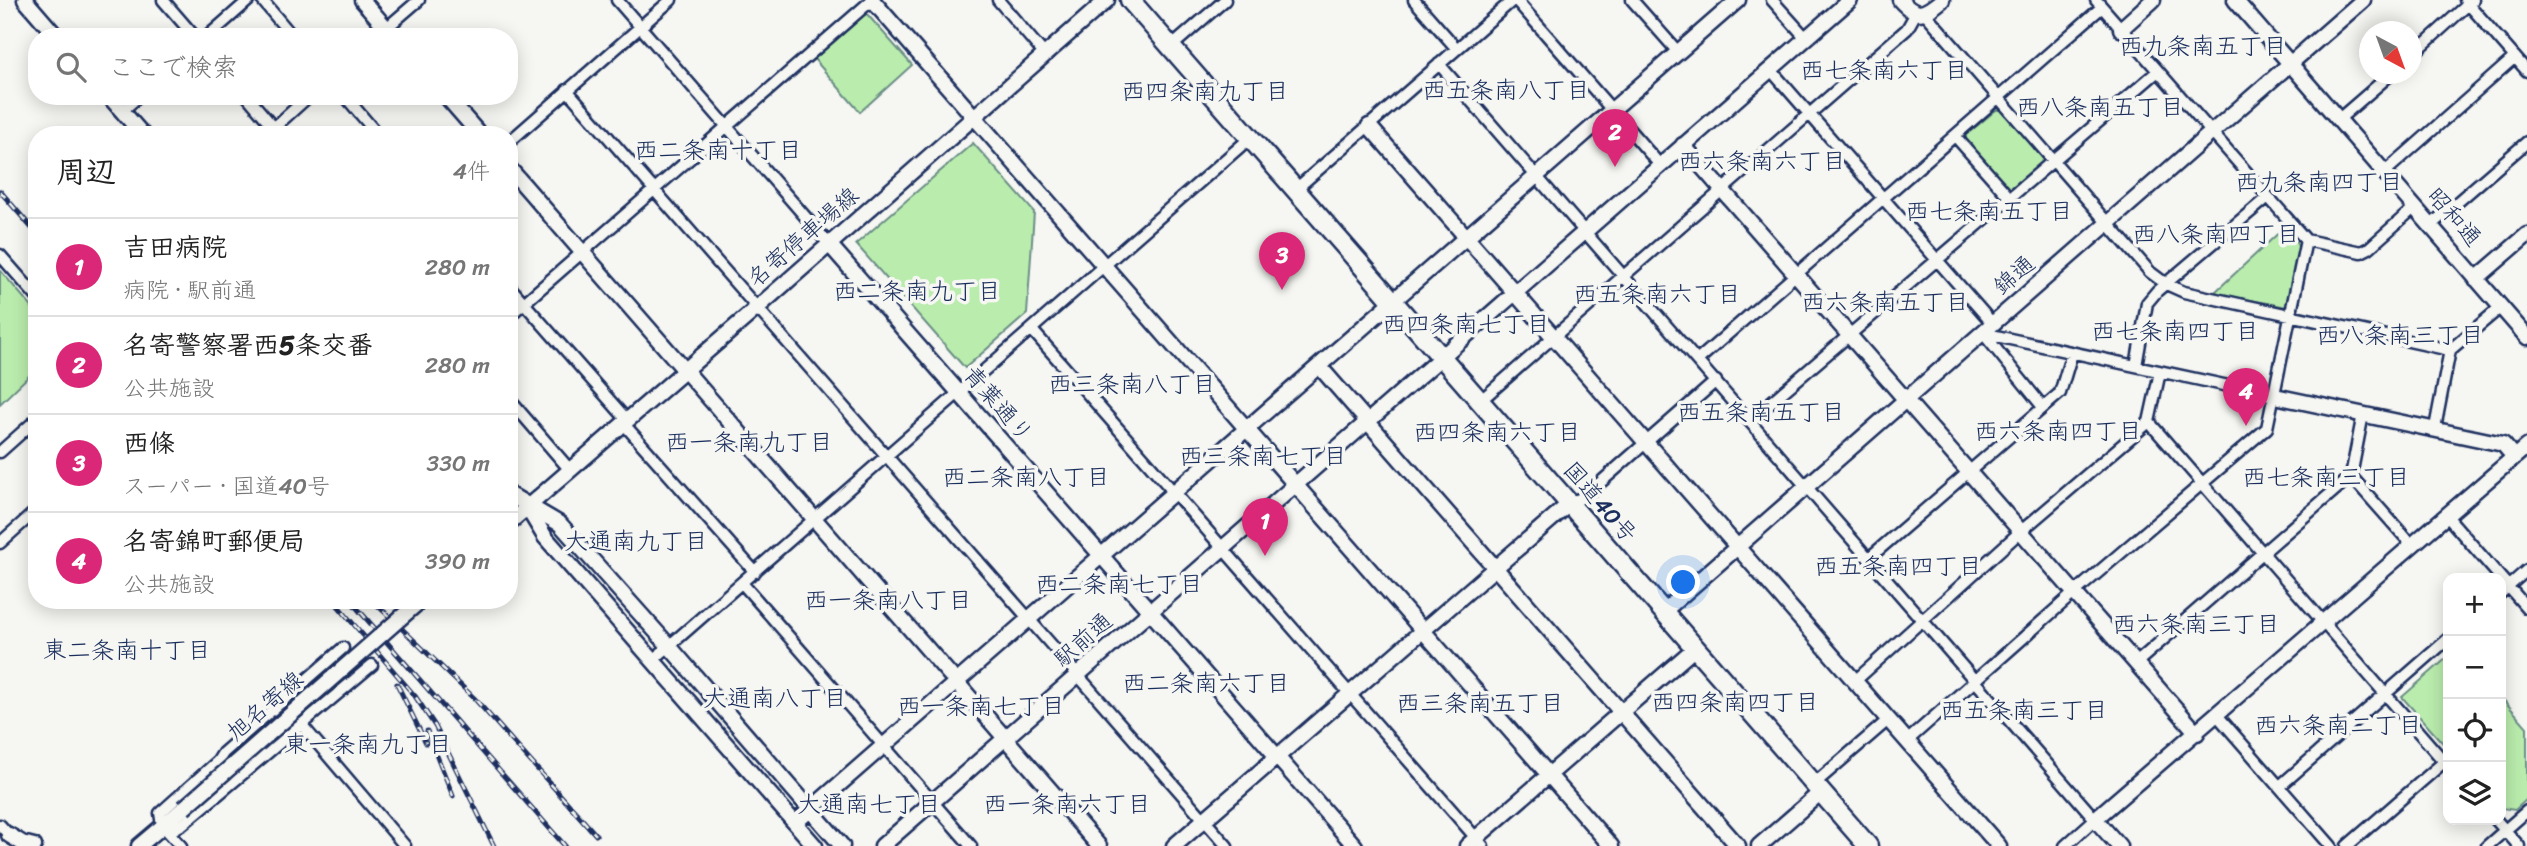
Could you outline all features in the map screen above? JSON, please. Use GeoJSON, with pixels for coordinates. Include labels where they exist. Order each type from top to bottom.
{"type":"FeatureCollection","features":[{"type":"Feature","properties":{"kind":"highway","name":"国道40号"},"geometry":{"type":"LineString","coordinates":[[1130,0],[1868,846]]}},
{"type":"Feature","properties":{"kind":"street"},"geometry":{"type":"LineString","coordinates":[[25,0],[49,28]]}},
{"type":"Feature","properties":{"kind":"street"},"geometry":{"type":"LineString","coordinates":[[163,0],[187,28]]}},
{"type":"Feature","properties":{"kind":"street"},"geometry":{"type":"LineString","coordinates":[[217,28],[249,0]]}},
{"type":"Feature","properties":{"kind":"street"},"geometry":{"type":"LineString","coordinates":[[261,0],[285,28]]}},
{"type":"Feature","properties":{"kind":"street"},"geometry":{"type":"LineString","coordinates":[[362,0],[381,28]]}},
{"type":"Feature","properties":{"kind":"street"},"geometry":{"type":"LineString","coordinates":[[391,28],[419,0]]}},
{"type":"Feature","properties":{"kind":"street"},"geometry":{"type":"LineString","coordinates":[[617,0],[829,244]]}},
{"type":"Feature","properties":{"kind":"street"},"geometry":{"type":"LineString","coordinates":[[518,134],[671,0]]}},
{"type":"Feature","properties":{"kind":"street"},"geometry":{"type":"LineString","coordinates":[[518,308],[872,0],[1611,846]]}},
{"type":"Feature","properties":{"kind":"street"},"geometry":{"type":"LineString","coordinates":[[998,0],[1045,55]]}},
{"type":"Feature","properties":{"kind":"street","name":"名寄停車場線"},"geometry":{"type":"LineString","coordinates":[[527,506],[1107,0]]}},
{"type":"Feature","properties":{"kind":"street"},"geometry":{"type":"LineString","coordinates":[[1171,47],[1225,0]]}},
{"type":"Feature","properties":{"kind":"street"},"geometry":{"type":"LineString","coordinates":[[1414,0],[1457,48]]}},
{"type":"Feature","properties":{"kind":"street"},"geometry":{"type":"LineString","coordinates":[[1296,190],[1514,0],[1660,165]]}},
{"type":"Feature","properties":{"kind":"street"},"geometry":{"type":"LineString","coordinates":[[1633,0],[1678,52]]}},
{"type":"Feature","properties":{"kind":"street"},"geometry":{"type":"LineString","coordinates":[[795,823],[1738,0]]}},
{"type":"Feature","properties":{"kind":"street"},"geometry":{"type":"LineString","coordinates":[[1772,0],[1806,38]]}},
{"type":"Feature","properties":{"kind":"street","name":"駅前通"},"geometry":{"type":"LineString","coordinates":[[882,846],[1850,0]]}},
{"type":"Feature","properties":{"kind":"street"},"geometry":{"type":"LineString","coordinates":[[1900,0],[1909,10],[1920,13],[1999,98],[2150,272],[2166,284],[2184,292],[2450,350]]}},
{"type":"Feature","properties":{"kind":"street"},"geometry":{"type":"LineString","coordinates":[[1480,401],[1723,191],[1906,29],[1920,13],[1942,0]]}},
{"type":"Feature","properties":{"kind":"street"},"geometry":{"type":"LineString","coordinates":[[2121,29],[2153,0]]}},
{"type":"Feature","properties":{"kind":"street","name":"昭和通"},"geometry":{"type":"LineString","coordinates":[[2235,0],[2527,337]]}},
{"type":"Feature","properties":{"kind":"street","name":"錦通"},"geometry":{"type":"LineString","coordinates":[[1663,612],[2363,0]]}},
{"type":"Feature","properties":{"kind":"street"},"geometry":{"type":"LineString","coordinates":[[2422,46],[2469,1],[2527,71]]}},
{"type":"Feature","properties":{"kind":"street"},"geometry":{"type":"LineString","coordinates":[[1698,360],[1999,98],[2099,4],[2306,240],[2361,252],[2416,207]]}},
{"type":"Feature","properties":{"kind":"street"},"geometry":{"type":"LineString","coordinates":[[2385,172],[2515,57]]}},
{"type":"Feature","properties":{"kind":"street"},"geometry":{"type":"LineString","coordinates":[[1439,64],[2119,846]]}},
{"type":"Feature","properties":{"kind":"street"},"geometry":{"type":"LineString","coordinates":[[1770,69],[1937,260],[2043,407]]}},
{"type":"Feature","properties":{"kind":"street"},"geometry":{"type":"LineString","coordinates":[[1750,420],[2158,71]]}},
{"type":"Feature","properties":{"kind":"street"},"geometry":{"type":"LineString","coordinates":[[2339,119],[2379,84]]}},
{"type":"Feature","properties":{"kind":"street"},"geometry":{"type":"LineString","coordinates":[[567,90],[1227,846]]}},
{"type":"Feature","properties":{"kind":"street"},"geometry":{"type":"LineString","coordinates":[[116,105],[135,126]]}},
{"type":"Feature","properties":{"kind":"street"},"geometry":{"type":"LineString","coordinates":[[122,111],[129,105]]}},
{"type":"Feature","properties":{"kind":"street"},"geometry":{"type":"LineString","coordinates":[[254,105],[269,126]]}},
{"type":"Feature","properties":{"kind":"street"},"geometry":{"type":"LineString","coordinates":[[279,126],[300,105]]}},
{"type":"Feature","properties":{"kind":"street"},"geometry":{"type":"LineString","coordinates":[[353,105],[370,126]]}},
{"type":"Feature","properties":{"kind":"street"},"geometry":{"type":"LineString","coordinates":[[454,105],[472,126]]}},
{"type":"Feature","properties":{"kind":"street"},"geometry":{"type":"LineString","coordinates":[[1369,125],[1998,846]]}},
{"type":"Feature","properties":{"kind":"street"},"geometry":{"type":"LineString","coordinates":[[1955,136],[2010,198]]}},
{"type":"Feature","properties":{"kind":"street"},"geometry":{"type":"LineString","coordinates":[[653,660],[1250,138]]}},
{"type":"Feature","properties":{"kind":"street"},"geometry":{"type":"LineString","coordinates":[[2431,225],[2527,142]]}},
{"type":"Feature","properties":{"kind":"street"},"geometry":{"type":"LineString","coordinates":[[1683,145],[2197,733]]}},
{"type":"Feature","properties":{"kind":"street"},"geometry":{"type":"LineString","coordinates":[[518,178],[1099,846]]}},
{"type":"Feature","properties":{"kind":"street"},"geometry":{"type":"LineString","coordinates":[[2136,366],[2147,303],[2157,291],[2268,197]]}},
{"type":"Feature","properties":{"kind":"street"},"geometry":{"type":"LineString","coordinates":[[2476,279],[2527,235]]}},
{"type":"Feature","properties":{"kind":"street"},"geometry":{"type":"LineString","coordinates":[[1908,741],[2074,593],[2267,428],[2306,240]]}},
{"type":"Feature","properties":{"kind":"street","name":"青葉通り"},"geometry":{"type":"LineString","coordinates":[[829,244],[1355,846]]}},
{"type":"Feature","properties":{"kind":"street"},"geometry":{"type":"LineString","coordinates":[[0,255],[28,287]]}},
{"type":"Feature","properties":{"kind":"street"},"geometry":{"type":"LineString","coordinates":[[518,296],[755,572]]}},
{"type":"Feature","properties":{"kind":"street"},"geometry":{"type":"LineString","coordinates":[[2435,428],[2450,350],[2501,307]]}},
{"type":"Feature","properties":{"kind":"street"},"geometry":{"type":"LineString","coordinates":[[1987,329],[2073,353],[2503,444],[2514,457]]}},
{"type":"Feature","properties":{"kind":"street"},"geometry":{"type":"LineString","coordinates":[[1032,330],[1350,694],[1475,843],[1695,648]]}},
{"type":"Feature","properties":{"kind":"street"},"geometry":{"type":"LineString","coordinates":[[1870,558],[2060,393],[2073,353]]}},
{"type":"Feature","properties":{"kind":"street"},"geometry":{"type":"LineString","coordinates":[[1319,366],[1738,846]]}},
{"type":"Feature","properties":{"kind":"street"},"geometry":{"type":"LineString","coordinates":[[1855,681],[2020,532],[2149,422],[2160,372]]}},
{"type":"Feature","properties":{"kind":"street"},"geometry":{"type":"LineString","coordinates":[[1174,846],[1569,504],[1585,496],[1716,380]]}},
{"type":"Feature","properties":{"kind":"street"},"geometry":{"type":"LineString","coordinates":[[518,410],[570,470]]}},
{"type":"Feature","properties":{"kind":"street"},"geometry":{"type":"LineString","coordinates":[[2135,664],[2351,476],[2363,414]]}},
{"type":"Feature","properties":{"kind":"street"},"geometry":{"type":"LineString","coordinates":[[2149,422],[2444,762]]}},
{"type":"Feature","properties":{"kind":"street"},"geometry":{"type":"LineString","coordinates":[[0,452],[28,427]]}},
{"type":"Feature","properties":{"kind":"street"},"geometry":{"type":"LineString","coordinates":[[2065,846],[2527,446]]}},
{"type":"Feature","properties":{"kind":"street"},"geometry":{"type":"LineString","coordinates":[[2351,476],[2412,545]]}},
{"type":"Feature","properties":{"kind":"street"},"geometry":{"type":"LineString","coordinates":[[518,500],[560,524],[842,846]]}},
{"type":"Feature","properties":{"kind":"street"},"geometry":{"type":"LineString","coordinates":[[518,514],[527,506]]}},
{"type":"Feature","properties":{"kind":"street"},"geometry":{"type":"LineString","coordinates":[[527,506],[545,537],[815,846]]}},
{"type":"Feature","properties":{"kind":"street"},"geometry":{"type":"LineString","coordinates":[[2446,515],[2492,573]]}},
{"type":"Feature","properties":{"kind":"street"},"geometry":{"type":"LineString","coordinates":[[0,542],[28,518]]}},
{"type":"Feature","properties":{"kind":"street"},"geometry":{"type":"LineString","coordinates":[[2506,589],[2527,570]]}},
{"type":"Feature","properties":{"kind":"street"},"geometry":{"type":"LineString","coordinates":[[742,583],[971,846]]}},
{"type":"Feature","properties":{"kind":"street"},"geometry":{"type":"LineString","coordinates":[[2506,591],[2527,608]]}},
{"type":"Feature","properties":{"kind":"street","name":"旭名寄線"},"geometry":{"type":"LineString","coordinates":[[139,846],[166,829],[184,808],[411,609]]}},
{"type":"Feature","properties":{"kind":"street"},"geometry":{"type":"LineString","coordinates":[[2280,786],[2443,643]]}},
{"type":"Feature","properties":{"kind":"street"},"geometry":{"type":"LineString","coordinates":[[181,846],[166,829],[160,813],[218,761],[223,753],[343,648]]}},
{"type":"Feature","properties":{"kind":"street"},"geometry":{"type":"LineString","coordinates":[[166,829],[183,824],[372,665]]}},
{"type":"Feature","properties":{"kind":"street"},"geometry":{"type":"LineString","coordinates":[[2217,715],[2331,846]]}},
{"type":"Feature","properties":{"kind":"street"},"geometry":{"type":"LineString","coordinates":[[1759,846],[1888,720]]}},
{"type":"Feature","properties":{"kind":"street"},"geometry":{"type":"LineString","coordinates":[[301,724],[405,846]]}},
{"type":"Feature","properties":{"kind":"street"},"geometry":{"type":"LineString","coordinates":[[2347,846],[2443,766]]}},
{"type":"Feature","properties":{"kind":"street"},"geometry":{"type":"LineString","coordinates":[[2487,846],[2527,811]]}},
{"type":"Feature","properties":{"kind":"street"},"geometry":{"type":"LineString","coordinates":[[2500,825],[2519,846]]}},
{"type":"Feature","properties":{"kind":"street"},"geometry":{"type":"LineString","coordinates":[[3,831],[22,843],[34,846]]}},
{"type":"Feature","properties":{"kind":"green space"},"geometry":{"type":"Polygon","coordinates":[[[866,13],[912,65],[860,112],[814,59],[866,13]]]}},
{"type":"Feature","properties":{"kind":"green space"},"geometry":{"type":"Polygon","coordinates":[[[1996,110],[2002,110],[2044,158],[2042,163],[2013,189],[2008,189],[1966,141],[1966,135],[1996,110]]]}},
{"type":"Feature","properties":{"kind":"green space"},"geometry":{"type":"Polygon","coordinates":[[[973,143],[1034,212],[1027,314],[965,368],[856,244],[973,143]]]}},
{"type":"Feature","properties":{"kind":"green space"},"geometry":{"type":"Polygon","coordinates":[[[2285,227],[2299,249],[2287,307],[2214,293],[2285,227]]]}},
{"type":"Feature","properties":{"kind":"green space"},"geometry":{"type":"Polygon","coordinates":[[[0,270],[28,303],[28,377],[0,404],[0,270]]]}},
{"type":"Feature","properties":{"kind":"green space"},"geometry":{"type":"Polygon","coordinates":[[[2443,661],[2443,743],[2402,697],[2443,661]]]}},
{"type":"Feature","properties":{"kind":"green space"},"geometry":{"type":"Polygon","coordinates":[[[2506,703],[2527,727],[2527,799],[2515,810],[2506,809],[2506,703]]]}},
{"type":"Feature","properties":{"kind":"railway"},"geometry":{"type":"LineString","coordinates":[[0,191],[28,224]]}},
{"type":"Feature","properties":{"kind":"railway"},"geometry":{"type":"LineString","coordinates":[[341,609],[415,696],[435,726],[494,846]]}},
{"type":"Feature","properties":{"kind":"railway"},"geometry":{"type":"LineString","coordinates":[[358,609],[565,846]]}},
{"type":"Feature","properties":{"kind":"railway"},"geometry":{"type":"LineString","coordinates":[[381,609],[474,698],[596,835]]}},
{"type":"Feature","properties":{"kind":"railway"},"geometry":{"type":"LineString","coordinates":[[397,684],[426,743]]}},
{"type":"Feature","properties":{"kind":"railway"},"geometry":{"type":"LineString","coordinates":[[427,731],[453,796]]}},
{"type":"Feature","properties":{"kind":"place","name":"名寄警察署西5条交番"},"geometry":{"type":"Point","coordinates":[1615,167]}},
{"type":"Feature","properties":{"kind":"place","name":"西條"},"geometry":{"type":"Point","coordinates":[1282,290]}},
{"type":"Feature","properties":{"kind":"place","name":"名寄錦町郵便局"},"geometry":{"type":"Point","coordinates":[2246,426]}},
{"type":"Feature","properties":{"kind":"place","name":"吉田病院"},"geometry":{"type":"Point","coordinates":[1265,556]}},
{"type":"Feature","properties":{"kind":"district","name":"西九条南五丁目"},"geometry":{"type":"Point","coordinates":[2203,46]}},
{"type":"Feature","properties":{"kind":"district","name":"西七条南六丁目"},"geometry":{"type":"Point","coordinates":[1884,70]}},
{"type":"Feature","properties":{"kind":"district","name":"西五条南八丁目"},"geometry":{"type":"Point","coordinates":[1506,90]}},
{"type":"Feature","properties":{"kind":"district","name":"西四条南九丁目"},"geometry":{"type":"Point","coordinates":[1205,91]}},
{"type":"Feature","properties":{"kind":"district","name":"西八条南五丁目"},"geometry":{"type":"Point","coordinates":[2100,107]}},
{"type":"Feature","properties":{"kind":"district","name":"西二条南十丁目"},"geometry":{"type":"Point","coordinates":[718,150]}},
{"type":"Feature","properties":{"kind":"district","name":"西六条南六丁目"},"geometry":{"type":"Point","coordinates":[1762,161]}},
{"type":"Feature","properties":{"kind":"district","name":"西九条南四丁目"},"geometry":{"type":"Point","coordinates":[2319,182]}},
{"type":"Feature","properties":{"kind":"district","name":"西七条南五丁目"},"geometry":{"type":"Point","coordinates":[1989,211]}},
{"type":"Feature","properties":{"kind":"district","name":"西八条南四丁目"},"geometry":{"type":"Point","coordinates":[2216,234]}},
{"type":"Feature","properties":{"kind":"district","name":"西二条南九丁目"},"geometry":{"type":"Point","coordinates":[917,291]}},
{"type":"Feature","properties":{"kind":"district","name":"西五条南六丁目"},"geometry":{"type":"Point","coordinates":[1657,294]}},
{"type":"Feature","properties":{"kind":"district","name":"西六条南五丁目"},"geometry":{"type":"Point","coordinates":[1885,302]}},
{"type":"Feature","properties":{"kind":"district","name":"西四条南七丁目"},"geometry":{"type":"Point","coordinates":[1466,324]}},
{"type":"Feature","properties":{"kind":"district","name":"西七条南四丁目"},"geometry":{"type":"Point","coordinates":[2175,331]}},
{"type":"Feature","properties":{"kind":"district","name":"西八条南三丁目"},"geometry":{"type":"Point","coordinates":[2400,335]}},
{"type":"Feature","properties":{"kind":"district","name":"西三条南八丁目"},"geometry":{"type":"Point","coordinates":[1132,384]}},
{"type":"Feature","properties":{"kind":"district","name":"西五条南五丁目"},"geometry":{"type":"Point","coordinates":[1761,412]}},
{"type":"Feature","properties":{"kind":"district","name":"西六条南四丁目"},"geometry":{"type":"Point","coordinates":[2058,431]}},
{"type":"Feature","properties":{"kind":"district","name":"西四条南六丁目"},"geometry":{"type":"Point","coordinates":[1497,432]}},
{"type":"Feature","properties":{"kind":"district","name":"西一条南九丁目"},"geometry":{"type":"Point","coordinates":[749,442]}},
{"type":"Feature","properties":{"kind":"district","name":"西三条南七丁目"},"geometry":{"type":"Point","coordinates":[1263,456]}},
{"type":"Feature","properties":{"kind":"district","name":"西二条南八丁目"},"geometry":{"type":"Point","coordinates":[1026,477]}},
{"type":"Feature","properties":{"kind":"district","name":"西七条南三丁目"},"geometry":{"type":"Point","coordinates":[2326,477]}},
{"type":"Feature","properties":{"kind":"district","name":"大通南九丁目"},"geometry":{"type":"Point","coordinates":[636,541]}},
{"type":"Feature","properties":{"kind":"district","name":"西五条南四丁目"},"geometry":{"type":"Point","coordinates":[1898,566]}},
{"type":"Feature","properties":{"kind":"district","name":"西二条南七丁目"},"geometry":{"type":"Point","coordinates":[1119,584]}},
{"type":"Feature","properties":{"kind":"district","name":"西一条南八丁目"},"geometry":{"type":"Point","coordinates":[888,600]}},
{"type":"Feature","properties":{"kind":"district","name":"西六条南三丁目"},"geometry":{"type":"Point","coordinates":[2196,624]}},
{"type":"Feature","properties":{"kind":"district","name":"東二条南十丁目"},"geometry":{"type":"Point","coordinates":[127,650]}},
{"type":"Feature","properties":{"kind":"district","name":"西二条南六丁目"},"geometry":{"type":"Point","coordinates":[1206,683]}},
{"type":"Feature","properties":{"kind":"district","name":"大通南八丁目"},"geometry":{"type":"Point","coordinates":[775,698]}},
{"type":"Feature","properties":{"kind":"district","name":"西四条南四丁目"},"geometry":{"type":"Point","coordinates":[1735,702]}},
{"type":"Feature","properties":{"kind":"district","name":"西三条南五丁目"},"geometry":{"type":"Point","coordinates":[1480,703]}},
{"type":"Feature","properties":{"kind":"district","name":"西一条南七丁目"},"geometry":{"type":"Point","coordinates":[981,706]}},
{"type":"Feature","properties":{"kind":"district","name":"西五条南三丁目"},"geometry":{"type":"Point","coordinates":[2024,710]}},
{"type":"Feature","properties":{"kind":"district","name":"西六条南二丁目"},"geometry":{"type":"Point","coordinates":[2338,725]}},
{"type":"Feature","properties":{"kind":"district","name":"東一条南九丁目"},"geometry":{"type":"Point","coordinates":[368,744]}},
{"type":"Feature","properties":{"kind":"district","name":"大通南七丁目"},"geometry":{"type":"Point","coordinates":[869,804]}},
{"type":"Feature","properties":{"kind":"district","name":"西一条南六丁目"},"geometry":{"type":"Point","coordinates":[1067,804]}}]}
